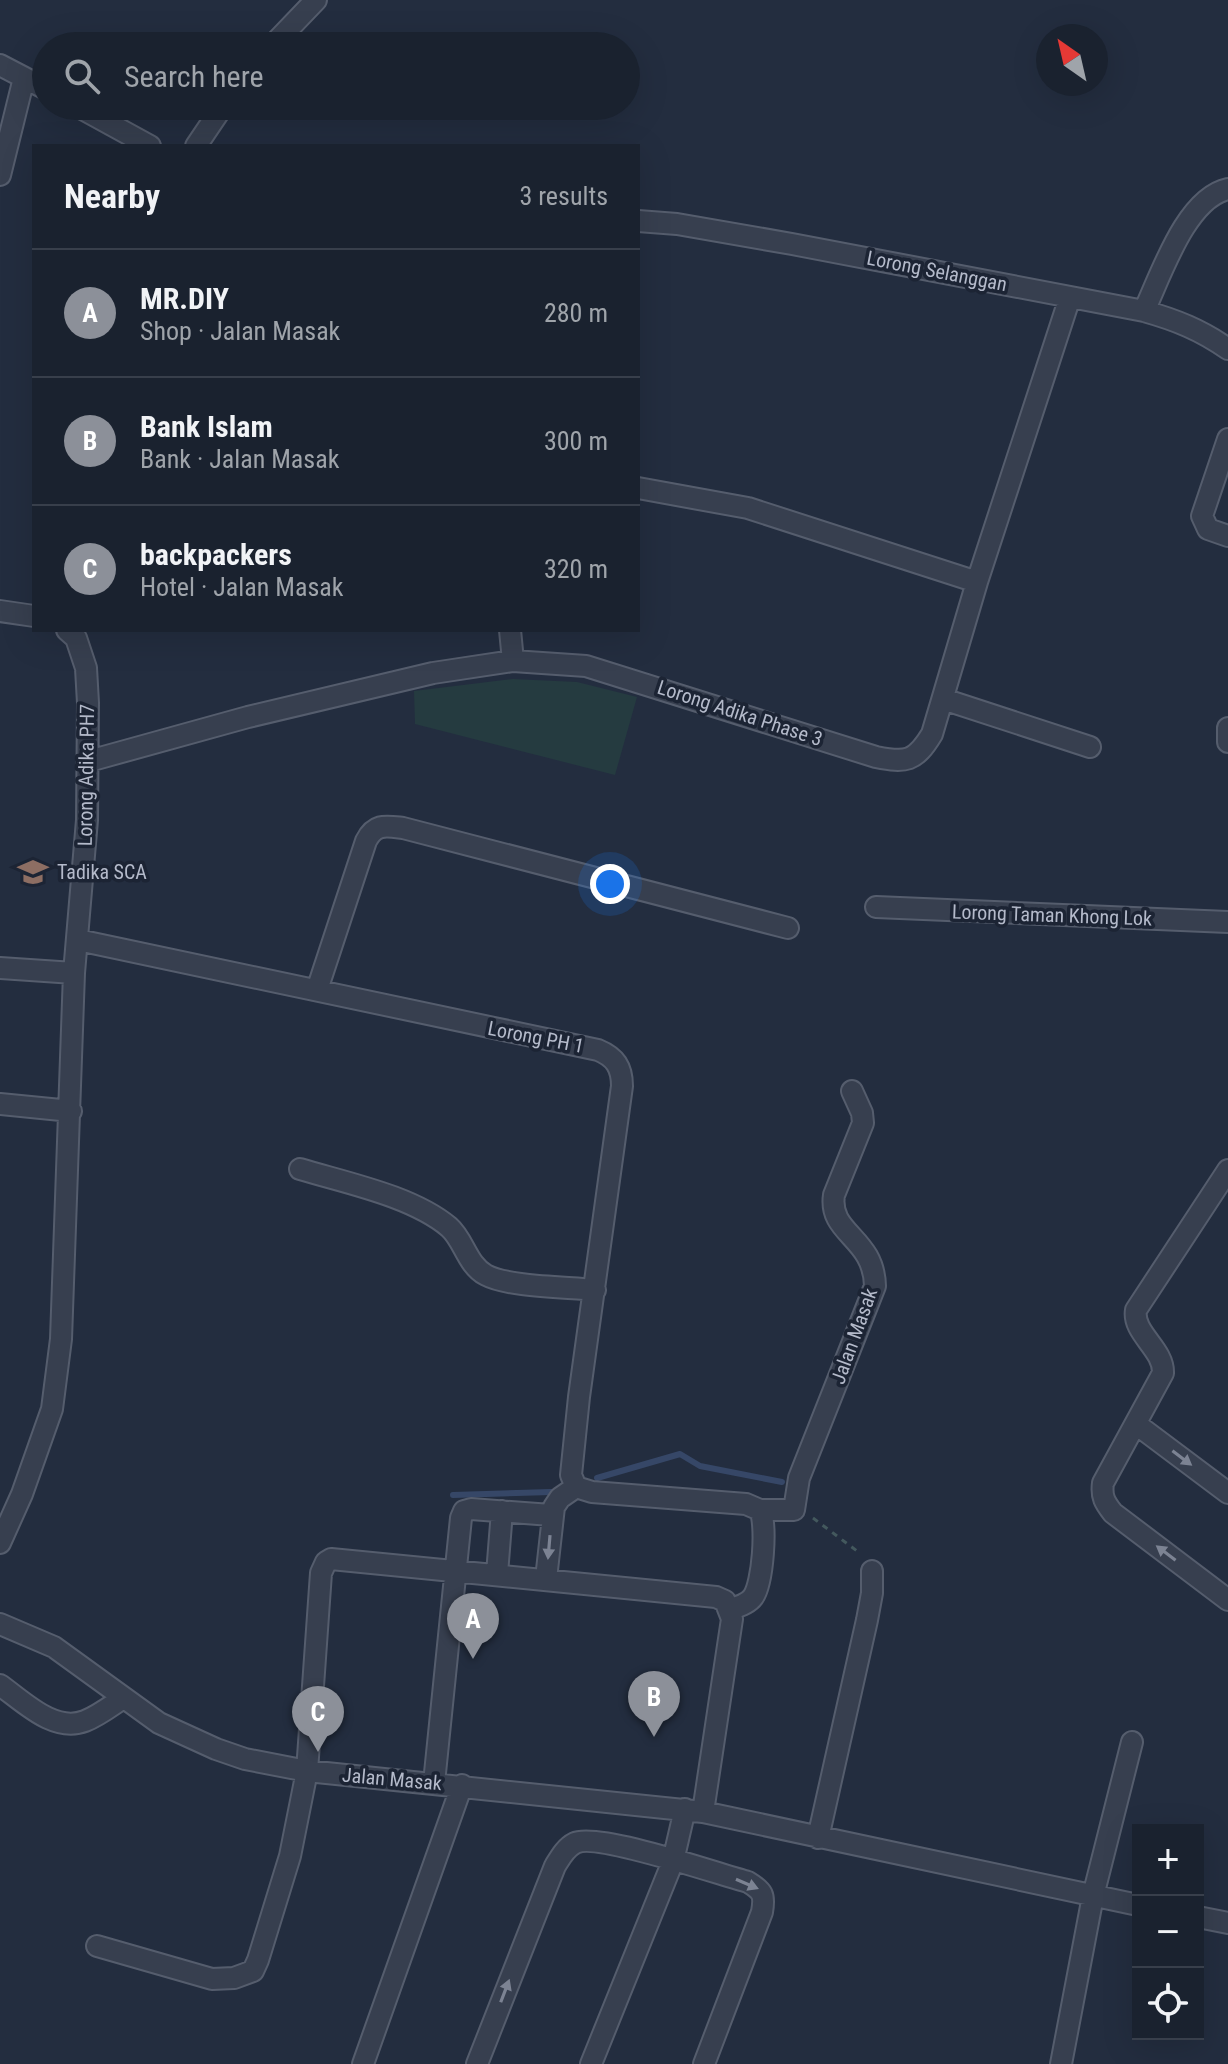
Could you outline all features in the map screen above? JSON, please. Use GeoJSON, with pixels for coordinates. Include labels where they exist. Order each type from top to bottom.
{"type":"FeatureCollection","features":[{"type":"Feature","properties":{"kind":"street"},"geometry":{"type":"LineString","coordinates":[[285,32],[316,0]]}},
{"type":"Feature","properties":{"kind":"street"},"geometry":{"type":"LineString","coordinates":[[0,65],[32,82]]}},
{"type":"Feature","properties":{"kind":"street"},"geometry":{"type":"LineString","coordinates":[[0,175],[24,78]]}},
{"type":"Feature","properties":{"kind":"street"},"geometry":{"type":"LineString","coordinates":[[103,120],[146,144]]}},
{"type":"Feature","properties":{"kind":"street"},"geometry":{"type":"LineString","coordinates":[[197,144],[214,120]]}},
{"type":"Feature","properties":{"kind":"street"},"geometry":{"type":"LineString","coordinates":[[1144,311],[1191,215],[1217,192],[1228,189]]}},
{"type":"Feature","properties":{"kind":"street","name":"Lorong Selanggan"},"geometry":{"type":"LineString","coordinates":[[640,221],[677,224],[792,244],[1144,311],[1204,332],[1228,349]]}},
{"type":"Feature","properties":{"kind":"street","name":"Lorong Adika Phase 3"},"geometry":{"type":"LineString","coordinates":[[89,761],[248,717],[418,677],[513,661],[586,666],[894,760],[906,761],[922,752],[932,734],[977,582],[1070,297]]}},
{"type":"Feature","properties":{"kind":"street"},"geometry":{"type":"LineString","coordinates":[[1228,439],[1202,516],[1208,529],[1228,536]]}},
{"type":"Feature","properties":{"kind":"street"},"geometry":{"type":"LineString","coordinates":[[640,488],[748,508],[977,582]]}},
{"type":"Feature","properties":{"kind":"street"},"geometry":{"type":"LineString","coordinates":[[0,611],[32,616]]}},
{"type":"Feature","properties":{"kind":"street"},"geometry":{"type":"LineString","coordinates":[[510,632],[513,661]]}},
{"type":"Feature","properties":{"kind":"street","name":"Lorong Adika PH7"},"geometry":{"type":"LineString","coordinates":[[0,1543],[22,1494],[52,1409],[61,1339],[74,973],[89,761],[86,668],[75,633]]}},
{"type":"Feature","properties":{"kind":"street"},"geometry":{"type":"LineString","coordinates":[[943,699],[1090,747]]}},
{"type":"Feature","properties":{"kind":"street"},"geometry":{"type":"LineString","coordinates":[[1228,728],[1228,742]]}},
{"type":"Feature","properties":{"kind":"street"},"geometry":{"type":"LineString","coordinates":[[317,990],[366,841],[372,829],[377,827],[403,828],[788,928]]}},
{"type":"Feature","properties":{"kind":"street","name":"Lorong Taman Khong Lok"},"geometry":{"type":"LineString","coordinates":[[876,907],[1228,922]]}},
{"type":"Feature","properties":{"kind":"street","name":"Lorong PH 1"},"geometry":{"type":"LineString","coordinates":[[78,940],[598,1050],[613,1058],[621,1069],[622,1086],[574,1444],[571,1475],[576,1487]]}},
{"type":"Feature","properties":{"kind":"street"},"geometry":{"type":"LineString","coordinates":[[0,968],[74,973]]}},
{"type":"Feature","properties":{"kind":"street","name":"Jalan Masak"},"geometry":{"type":"LineString","coordinates":[[794,1510],[799,1478],[875,1286],[872,1263],[858,1241],[843,1228],[832,1206],[863,1123],[852,1091]]}},
{"type":"Feature","properties":{"kind":"street"},"geometry":{"type":"LineString","coordinates":[[0,1104],[71,1111]]}},
{"type":"Feature","properties":{"kind":"street"},"geometry":{"type":"LineString","coordinates":[[300,1169],[399,1200],[436,1218],[451,1229],[469,1259],[485,1275],[502,1280],[595,1290]]}},
{"type":"Feature","properties":{"kind":"street"},"geometry":{"type":"LineString","coordinates":[[1228,1170],[1136,1310],[1136,1321],[1163,1367],[1160,1380],[1103,1483],[1101,1493],[1113,1513],[1228,1600]]}},
{"type":"Feature","properties":{"kind":"street"},"geometry":{"type":"LineString","coordinates":[[1136,1424],[1228,1493]]}},
{"type":"Feature","properties":{"kind":"street"},"geometry":{"type":"LineString","coordinates":[[546,1579],[551,1515],[560,1498],[576,1487],[592,1492],[746,1504],[760,1510],[794,1510]]}},
{"type":"Feature","properties":{"kind":"street"},"geometry":{"type":"LineString","coordinates":[[730,1609],[753,1598],[758,1587],[765,1526],[760,1510]]}},
{"type":"Feature","properties":{"kind":"street"},"geometry":{"type":"LineString","coordinates":[[434,1783],[455,1570],[464,1511],[551,1515]]}},
{"type":"Feature","properties":{"kind":"street"},"geometry":{"type":"LineString","coordinates":[[497,1574],[502,1511]]}},
{"type":"Feature","properties":{"kind":"street"},"geometry":{"type":"LineString","coordinates":[[97,1946],[212,1979],[234,1978],[253,1971],[290,1856],[307,1771],[321,1573],[326,1562],[338,1558],[716,1597],[725,1601],[732,1619],[694,1810],[591,2064]]}},
{"type":"Feature","properties":{"kind":"street"},"geometry":{"type":"LineString","coordinates":[[818,1838],[867,1620],[872,1571]]}},
{"type":"Feature","properties":{"kind":"street","name":"Jalan Masak"},"geometry":{"type":"LineString","coordinates":[[0,1624],[54,1647],[159,1723],[245,1759],[307,1771],[694,1810],[1132,1904]]}},
{"type":"Feature","properties":{"kind":"street"},"geometry":{"type":"LineString","coordinates":[[0,1685],[62,1725],[83,1722],[123,1698]]}},
{"type":"Feature","properties":{"kind":"street"},"geometry":{"type":"LineString","coordinates":[[1061,2064],[1093,1896],[1132,1742]]}},
{"type":"Feature","properties":{"kind":"street"},"geometry":{"type":"LineString","coordinates":[[363,2064],[462,1785]]}},
{"type":"Feature","properties":{"kind":"street"},"geometry":{"type":"LineString","coordinates":[[477,2064],[555,1866],[566,1849],[577,1841],[603,1842],[748,1882],[761,1890],[765,1898],[704,2064]]}},
{"type":"Feature","properties":{"kind":"street"},"geometry":{"type":"LineString","coordinates":[[1204,1918],[1228,1923]]}},
{"type":"Feature","properties":{"kind":"path"},"geometry":{"type":"LineString","coordinates":[[794,1510],[806,1514],[861,1553],[872,1571]]}},
{"type":"Feature","properties":{"kind":"green space"},"geometry":{"type":"Polygon","coordinates":[[[513,679],[577,682],[637,697],[615,775],[415,724],[414,691],[513,679]]]}},
{"type":"Feature","properties":{"kind":"waterway"},"geometry":{"type":"LineString","coordinates":[[597,1478],[680,1454],[700,1466],[782,1482]]}},
{"type":"Feature","properties":{"kind":"waterway"},"geometry":{"type":"LineString","coordinates":[[453,1495],[551,1492]]}},
{"type":"Feature","properties":{"kind":"place","name":"Tadika SCA"},"geometry":{"type":"Point","coordinates":[33,872]}},
{"type":"Feature","properties":{"kind":"place","name":"MR.DIY"},"geometry":{"type":"Point","coordinates":[473,1659]}},
{"type":"Feature","properties":{"kind":"place","name":"Bank Islam"},"geometry":{"type":"Point","coordinates":[654,1737]}},
{"type":"Feature","properties":{"kind":"place","name":"backpackers"},"geometry":{"type":"Point","coordinates":[318,1752]}}]}
